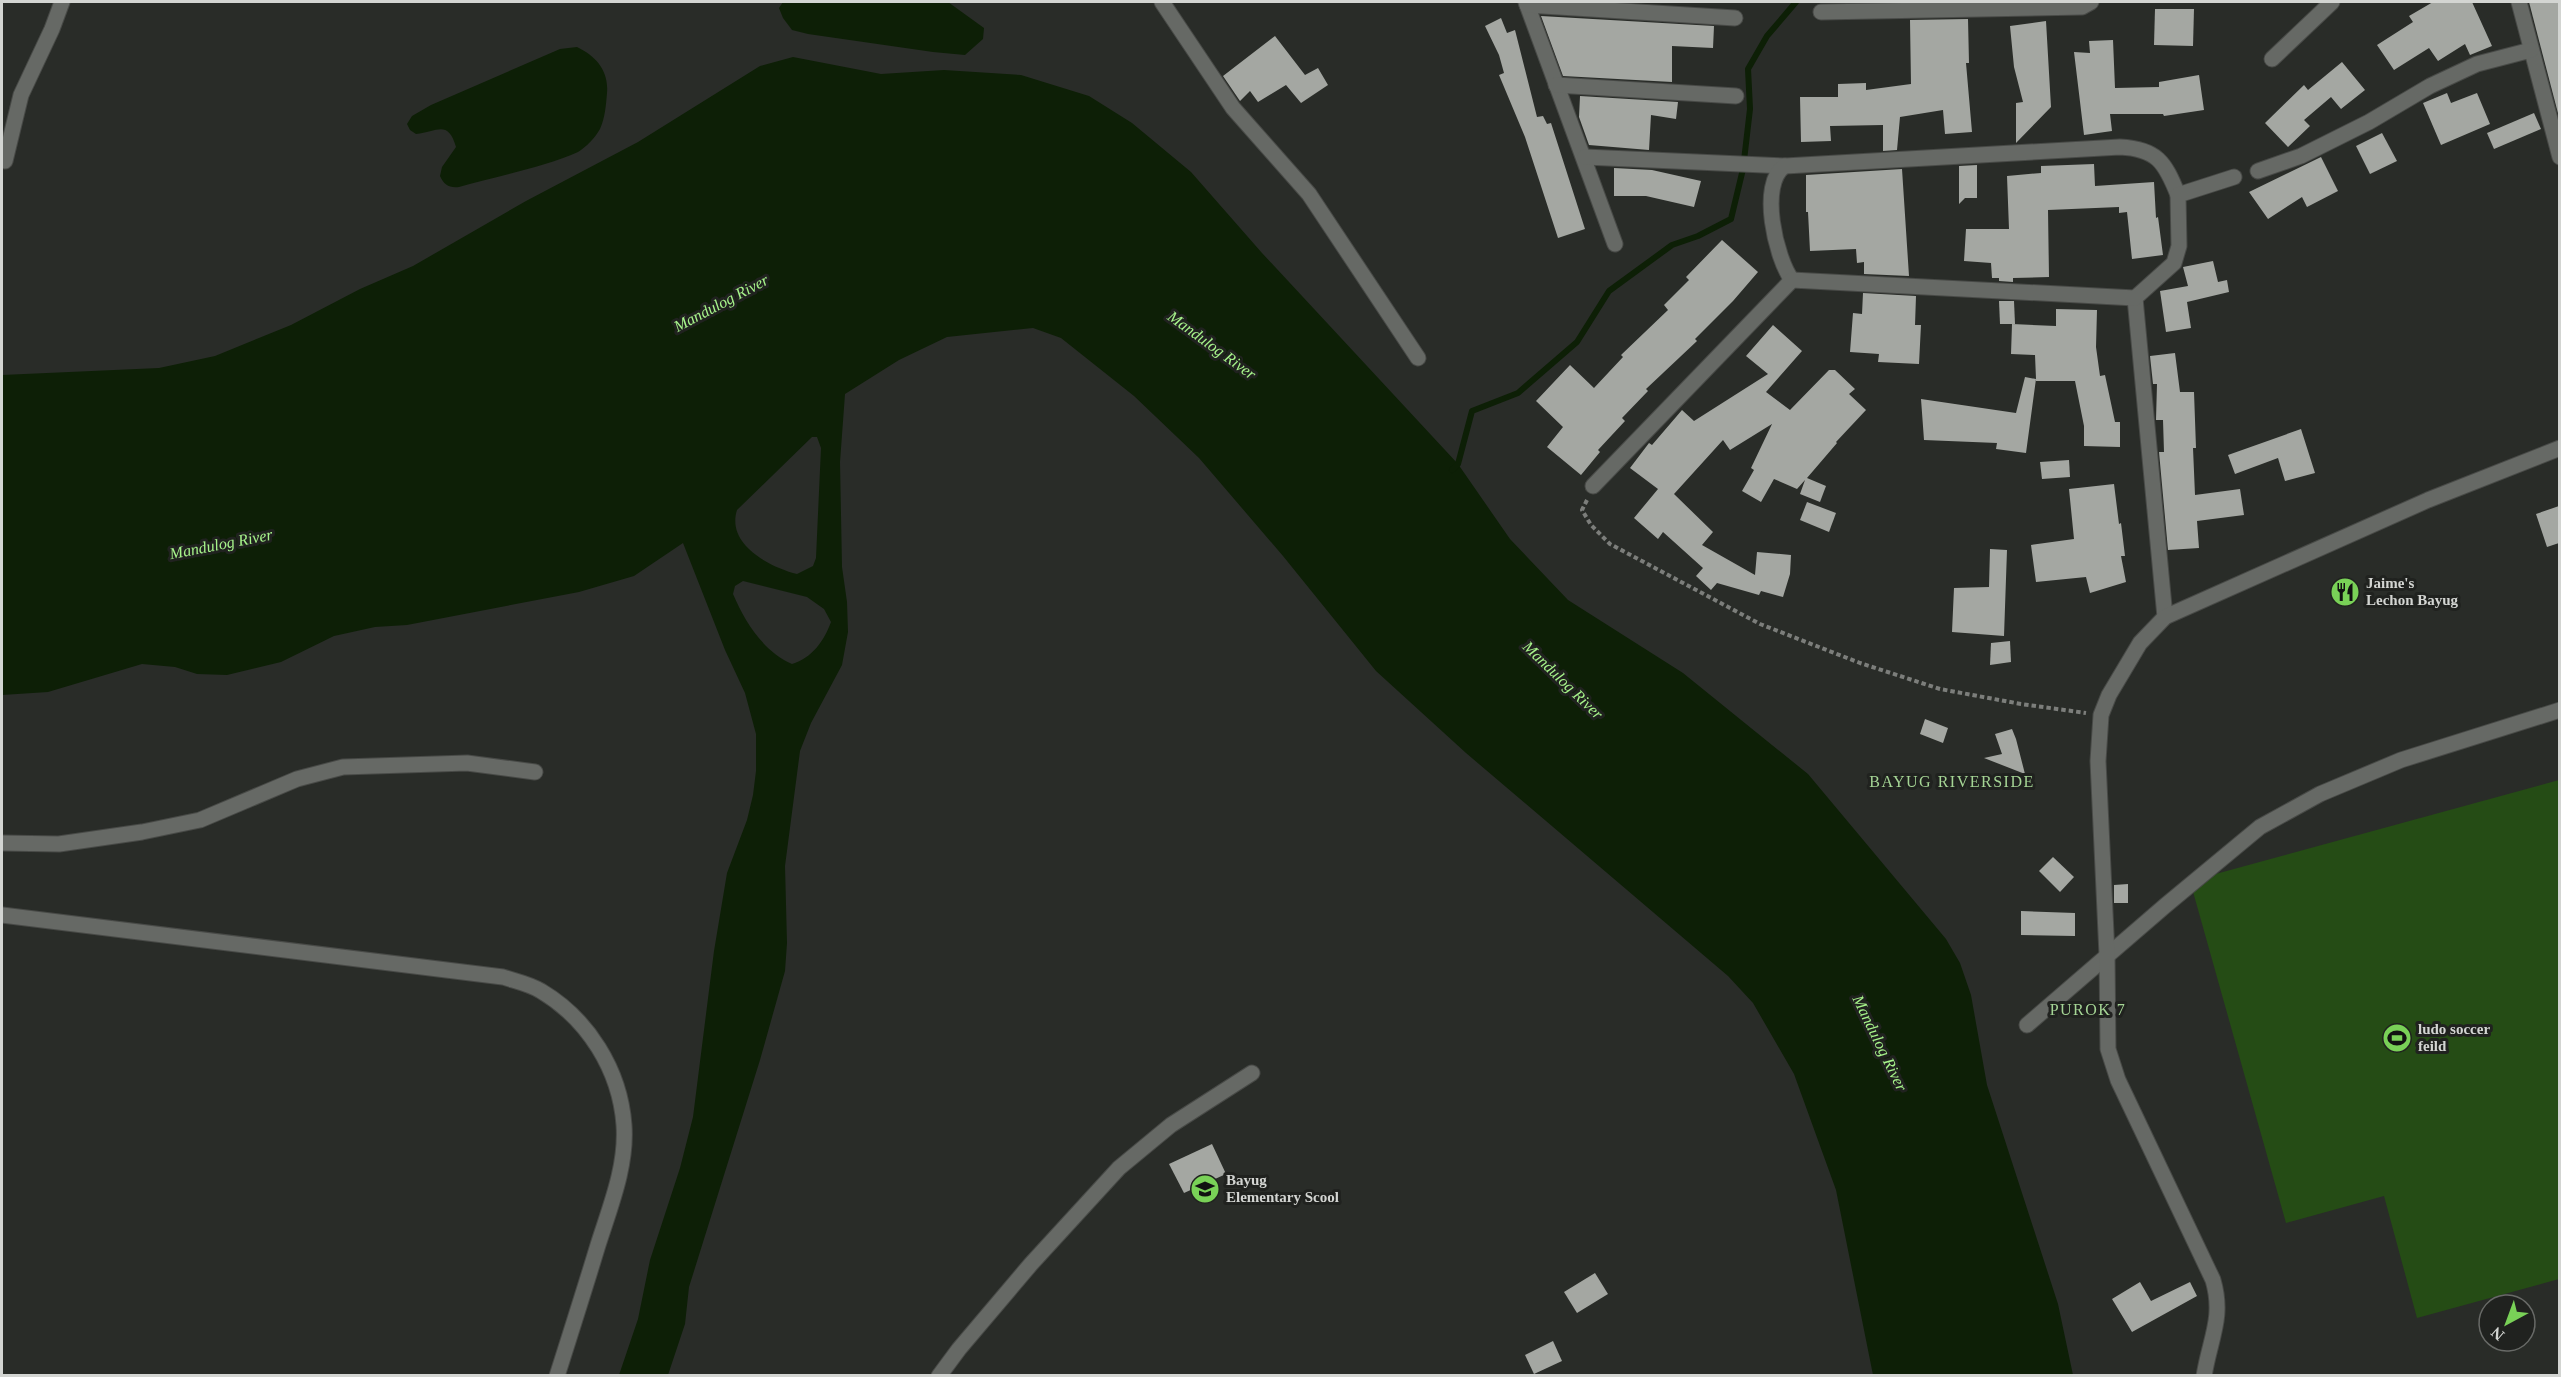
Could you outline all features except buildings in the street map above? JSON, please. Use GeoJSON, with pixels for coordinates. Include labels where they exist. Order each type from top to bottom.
{"type":"FeatureCollection","features":[{"type":"Feature","properties":{"kind":"street"},"geometry":{"type":"LineString","coordinates":[[5,161],[21,94],[52,29],[62,2]]}},
{"type":"Feature","properties":{"kind":"street"},"geometry":{"type":"LineString","coordinates":[[1162,2],[1233,108],[1309,194],[1418,358]]}},
{"type":"Feature","properties":{"kind":"street"},"geometry":{"type":"LineString","coordinates":[[1821,12],[2082,7],[2091,2]]}},
{"type":"Feature","properties":{"kind":"street"},"geometry":{"type":"LineString","coordinates":[[2272,59],[2332,2]]}},
{"type":"Feature","properties":{"kind":"street"},"geometry":{"type":"LineString","coordinates":[[2519,2],[2558,141],[2559,157]]}},
{"type":"Feature","properties":{"kind":"street"},"geometry":{"type":"LineString","coordinates":[[1615,244],[1527,3],[1735,18]]}},
{"type":"Feature","properties":{"kind":"street"},"geometry":{"type":"LineString","coordinates":[[2258,171],[2301,156],[2369,122],[2430,86],[2477,64],[2531,50]]}},
{"type":"Feature","properties":{"kind":"street"},"geometry":{"type":"LineString","coordinates":[[1556,85],[1736,96]]}},
{"type":"Feature","properties":{"kind":"street"},"geometry":{"type":"LineString","coordinates":[[1585,157],[1785,166],[2121,147],[2142,148],[2152,154],[2169,171],[2178,195],[2179,246],[2174,263],[2135,298],[1792,280],[1783,269],[1770,196],[1775,178],[1785,166]]}},
{"type":"Feature","properties":{"kind":"street"},"geometry":{"type":"LineString","coordinates":[[2178,195],[2234,177]]}},
{"type":"Feature","properties":{"kind":"street"},"geometry":{"type":"LineString","coordinates":[[1593,486],[1792,280]]}},
{"type":"Feature","properties":{"kind":"street"},"geometry":{"type":"LineString","coordinates":[[2135,298],[2165,617]]}},
{"type":"Feature","properties":{"kind":"street"},"geometry":{"type":"LineString","coordinates":[[2204,1376],[2217,1321],[2218,1300],[2213,1280],[2112,1065],[2108,1049],[2107,955],[2098,761],[2101,715],[2109,695],[2140,643],[2165,617],[2428,500],[2559,448]]}},
{"type":"Feature","properties":{"kind":"street"},"geometry":{"type":"LineString","coordinates":[[2027,1025],[2260,827],[2320,794],[2401,760],[2559,710]]}},
{"type":"Feature","properties":{"kind":"street"},"geometry":{"type":"LineString","coordinates":[[2,843],[59,844],[142,832],[200,820],[297,779],[344,766],[467,763],[535,772]]}},
{"type":"Feature","properties":{"kind":"street"},"geometry":{"type":"LineString","coordinates":[[2,915],[503,977],[540,990],[569,1011],[597,1044],[616,1081],[624,1126],[621,1167],[612,1201],[557,1376]]}},
{"type":"Feature","properties":{"kind":"street"},"geometry":{"type":"LineString","coordinates":[[939,1376],[959,1348],[1031,1264],[1119,1168],[1171,1125],[1252,1073]]}},
{"type":"Feature","properties":{"kind":"path"},"geometry":{"type":"LineString","coordinates":[[1593,486],[1582,510],[1590,525],[1610,544],[1760,624],[1860,663],[1940,689],[2021,704],[2101,715]]}},
{"type":"Feature","properties":{"kind":"green space","name":"ludo soccer feild"},"geometry":{"type":"Polygon","coordinates":[[[2559,780],[2559,1279],[2508,1293],[2477,1293],[2477,1302],[2417,1318],[2384,1196],[2286,1223],[2190,881],[2559,780]]]}},
{"type":"Feature","properties":{"kind":"water"},"geometry":{"type":"Polygon","coordinates":[[[783,2],[948,2],[984,28],[983,39],[965,55],[808,34],[792,30],[779,8],[783,2]]]}},
{"type":"Feature","properties":{"kind":"water"},"geometry":{"type":"Polygon","coordinates":[[[577,47],[600,65],[606,78],[603,120],[596,136],[578,152],[535,167],[459,187],[445,184],[440,176],[442,167],[456,147],[453,138],[441,129],[416,134],[407,124],[412,116],[431,105],[560,49],[577,47]]]}},
{"type":"Feature","properties":{"kind":"water","name":"Mandulog River"},"geometry":{"type":"Polygon","coordinates":[[[793,57],[881,74],[944,70],[1021,75],[1089,96],[1132,123],[1191,172],[1262,253],[1458,464],[1510,539],[1568,600],[1683,673],[1808,774],[1946,939],[1960,963],[1971,995],[1987,1085],[2058,1304],[2073,1375],[1873,1375],[1836,1190],[1794,1074],[1753,1003],[1728,976],[1466,753],[1376,671],[1283,556],[1199,458],[1134,396],[1061,338],[1033,328],[947,337],[899,360],[845,394],[840,462],[842,567],[848,632],[842,665],[811,723],[800,751],[785,866],[787,943],[785,971],[760,1060],[689,1287],[685,1324],[668,1375],[619,1375],[638,1319],[650,1260],[680,1168],[693,1117],[714,951],[727,873],[747,820],[756,771],[756,734],[745,693],[725,650],[683,543],[634,576],[579,592],[407,625],[375,627],[334,636],[281,662],[227,675],[197,674],[175,667],[142,664],[48,692],[2,695],[2,375],[159,368],[215,356],[291,325],[360,289],[413,266],[526,201],[638,142],[760,66],[793,57]],[[812,437],[737,510],[735,523],[744,544],[753,552],[775,566],[797,574],[813,566],[816,558],[821,448],[817,437],[812,437]],[[743,581],[735,586],[733,594],[756,635],[772,652],[792,664],[806,658],[821,642],[831,622],[824,609],[807,597],[743,581]]]}},
{"type":"Feature","properties":{"kind":"waterway"},"geometry":{"type":"LineString","coordinates":[[1452,470],[1458,464],[1472,411],[1518,393],[1577,342],[1609,291],[1672,245],[1698,236],[1731,219],[1743,169],[1750,109],[1748,69],[1767,36],[1796,2]]}},
{"type":"Feature","properties":{"kind":"place","name":"Jaime's Lechon Bayug"},"geometry":{"type":"Point","coordinates":[2345,592]}},
{"type":"Feature","properties":{"kind":"place","name":"ludo soccer feild"},"geometry":{"type":"Point","coordinates":[2397,1038]}},
{"type":"Feature","properties":{"kind":"place","name":"Bayug Elementary Scool"},"geometry":{"type":"Point","coordinates":[1205,1189]}},
{"type":"Feature","properties":{"kind":"district","name":"BAYUG RIVERSIDE"},"geometry":{"type":"Point","coordinates":[1952,781]}},
{"type":"Feature","properties":{"kind":"district","name":"PUROK 7"},"geometry":{"type":"Point","coordinates":[2088,1009]}}]}
